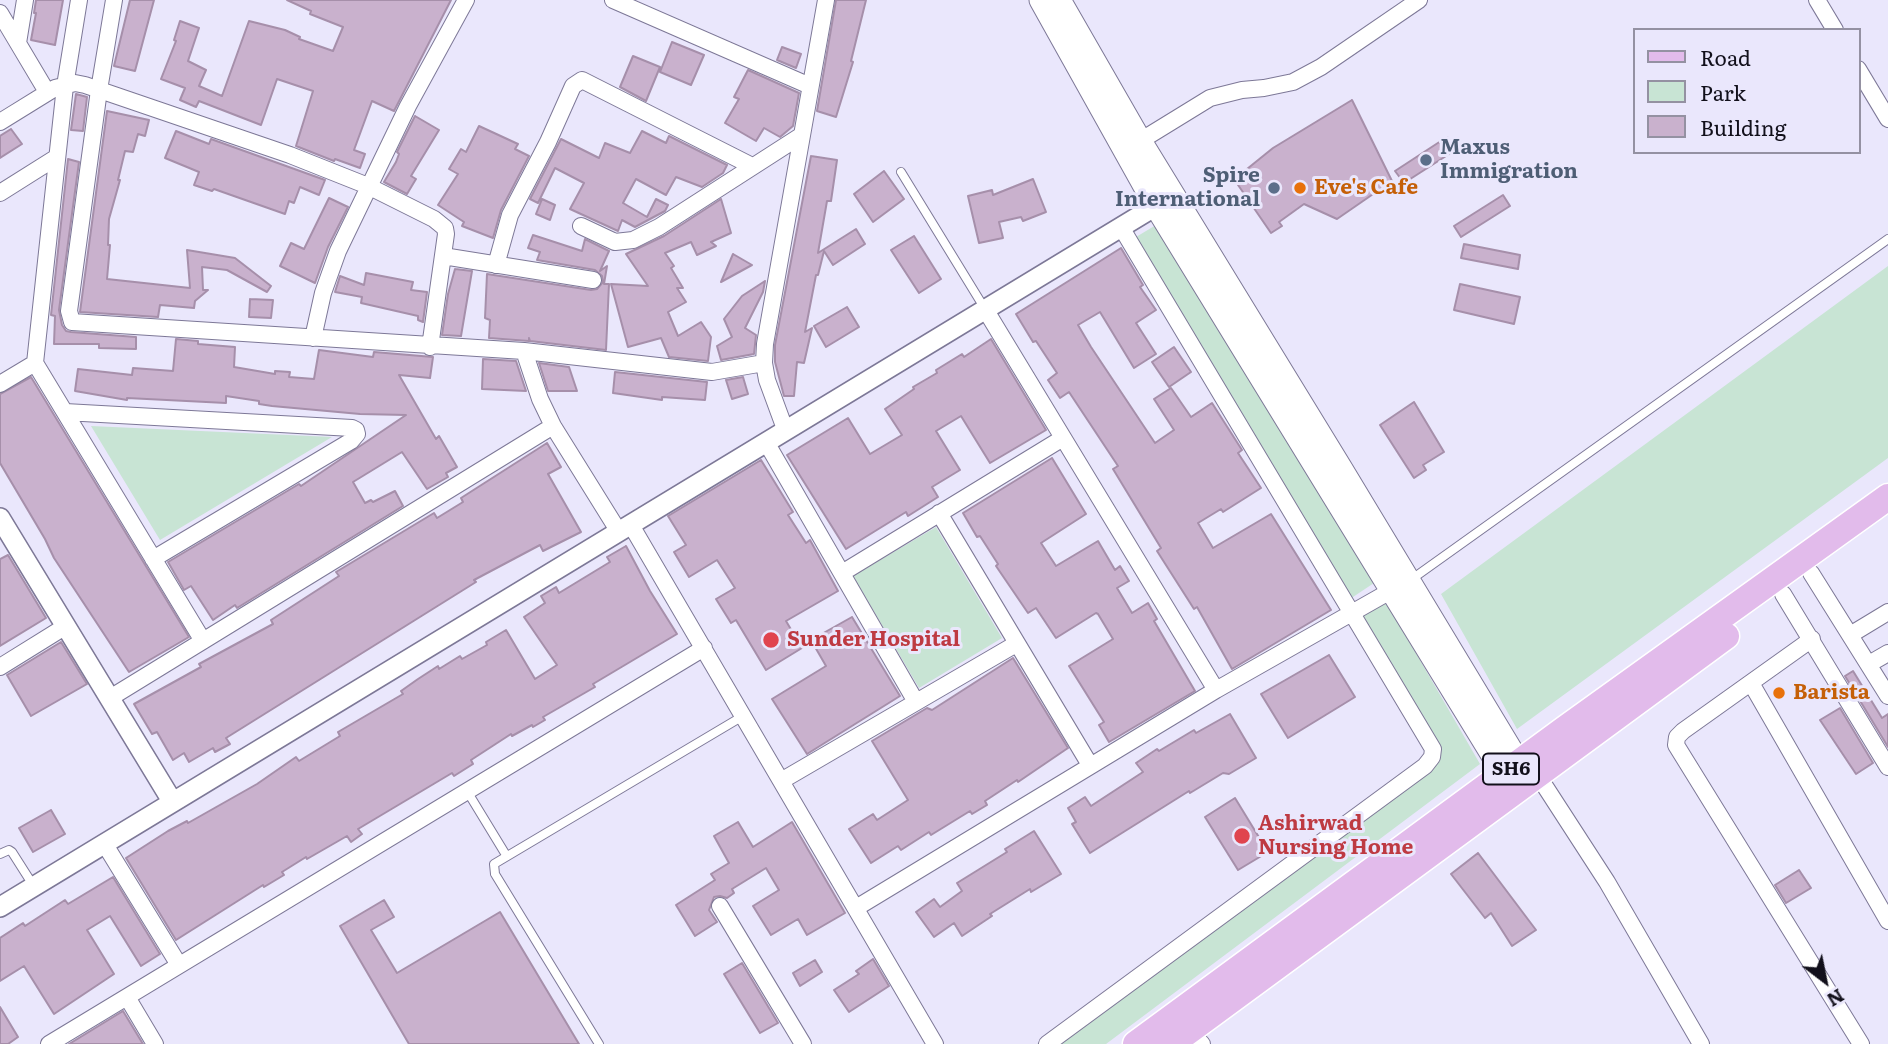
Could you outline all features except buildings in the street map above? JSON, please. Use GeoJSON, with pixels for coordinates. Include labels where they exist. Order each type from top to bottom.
{"type":"FeatureCollection","features":[{"type":"Feature","properties":{"kind":"main road"},"geometry":{"type":"LineString","coordinates":[[1041,0],[1400,585],[1521,776]]}},
{"type":"Feature","properties":{"kind":"main road"},"geometry":{"type":"LineString","coordinates":[[1059,0],[1140,141],[1165,201]]}},
{"type":"Feature","properties":{"kind":"main road","name":"SH6"},"geometry":{"type":"LineString","coordinates":[[1188,1040],[1521,776],[1888,497]]}},
{"type":"Feature","properties":{"kind":"main road","name":"SH6"},"geometry":{"type":"LineString","coordinates":[[1136,1044],[1783,594],[1888,516]]}},
{"type":"Feature","properties":{"kind":"street"},"geometry":{"type":"LineString","coordinates":[[18,43],[25,0]]}},
{"type":"Feature","properties":{"kind":"street"},"geometry":{"type":"LineString","coordinates":[[79,0],[65,86],[35,363],[203,641]]}},
{"type":"Feature","properties":{"kind":"street"},"geometry":{"type":"LineString","coordinates":[[114,0],[69,311],[72,322],[524,351],[712,372],[764,363]]}},
{"type":"Feature","properties":{"kind":"street"},"geometry":{"type":"LineString","coordinates":[[313,338],[323,293],[338,250],[408,106],[466,0]]}},
{"type":"Feature","properties":{"kind":"street"},"geometry":{"type":"LineString","coordinates":[[613,0],[810,86]]}},
{"type":"Feature","properties":{"kind":"street"},"geometry":{"type":"LineString","coordinates":[[785,429],[773,401],[764,363],[765,344],[826,0]]}},
{"type":"Feature","properties":{"kind":"street"},"geometry":{"type":"LineString","coordinates":[[1140,141],[1210,98],[1293,82],[1419,0]]}},
{"type":"Feature","properties":{"kind":"street"},"geometry":{"type":"LineString","coordinates":[[1818,0],[1834,28]]}},
{"type":"Feature","properties":{"kind":"street"},"geometry":{"type":"LineString","coordinates":[[0,13],[47,92]]}},
{"type":"Feature","properties":{"kind":"street"},"geometry":{"type":"LineString","coordinates":[[1860,72],[1888,119]]}},
{"type":"Feature","properties":{"kind":"street"},"geometry":{"type":"LineString","coordinates":[[496,265],[510,215],[548,142],[573,86],[582,80],[752,166]]}},
{"type":"Feature","properties":{"kind":"street"},"geometry":{"type":"LineString","coordinates":[[0,122],[47,92],[75,83],[290,155],[368,186],[441,224],[446,234],[430,347]]}},
{"type":"Feature","properties":{"kind":"street"},"geometry":{"type":"LineString","coordinates":[[581,226],[615,242],[633,240],[659,227],[802,135]]}},
{"type":"Feature","properties":{"kind":"street"},"geometry":{"type":"LineString","coordinates":[[0,193],[57,157]]}},
{"type":"Feature","properties":{"kind":"street"},"geometry":{"type":"LineString","coordinates":[[0,907],[1165,201]]}},
{"type":"Feature","properties":{"kind":"street"},"geometry":{"type":"LineString","coordinates":[[1047,1044],[1414,774],[1432,757],[1430,743],[1121,227]]}},
{"type":"Feature","properties":{"kind":"street"},"geometry":{"type":"LineString","coordinates":[[443,256],[593,280]]}},
{"type":"Feature","properties":{"kind":"street"},"geometry":{"type":"LineString","coordinates":[[985,309],[1216,690]]}},
{"type":"Feature","properties":{"kind":"street"},"geometry":{"type":"LineString","coordinates":[[524,351],[552,426],[625,528],[704,648],[935,1044]]}},
{"type":"Feature","properties":{"kind":"street"},"geometry":{"type":"LineString","coordinates":[[0,384],[35,363]]}},
{"type":"Feature","properties":{"kind":"street"},"geometry":{"type":"LineString","coordinates":[[65,412],[356,430],[357,434],[351,441],[153,559]]}},
{"type":"Feature","properties":{"kind":"street"},"geometry":{"type":"LineString","coordinates":[[110,698],[552,426]]}},
{"type":"Feature","properties":{"kind":"street"},"geometry":{"type":"LineString","coordinates":[[842,573],[1063,438]]}},
{"type":"Feature","properties":{"kind":"street"},"geometry":{"type":"LineString","coordinates":[[766,442],[916,702]]}},
{"type":"Feature","properties":{"kind":"street"},"geometry":{"type":"LineString","coordinates":[[939,513],[1090,765]]}},
{"type":"Feature","properties":{"kind":"street"},"geometry":{"type":"LineString","coordinates":[[3,529],[66,626],[172,801]]}},
{"type":"Feature","properties":{"kind":"street"},"geometry":{"type":"LineString","coordinates":[[1811,573],[1888,696]]}},
{"type":"Feature","properties":{"kind":"street"},"geometry":{"type":"LineString","coordinates":[[856,908],[1216,690],[1350,611],[1400,585]]}},
{"type":"Feature","properties":{"kind":"street"},"geometry":{"type":"LineString","coordinates":[[1783,594],[1888,767]]}},
{"type":"Feature","properties":{"kind":"street"},"geometry":{"type":"LineString","coordinates":[[1850,635],[1888,612]]}},
{"type":"Feature","properties":{"kind":"street"},"geometry":{"type":"LineString","coordinates":[[0,667],[66,626]]}},
{"type":"Feature","properties":{"kind":"street"},"geometry":{"type":"LineString","coordinates":[[1812,639],[1683,730],[1677,737],[1676,745],[1861,1044]]}},
{"type":"Feature","properties":{"kind":"street"},"geometry":{"type":"LineString","coordinates":[[781,781],[1016,644]]}},
{"type":"Feature","properties":{"kind":"street"},"geometry":{"type":"LineString","coordinates":[[49,1044],[704,648]]}},
{"type":"Feature","properties":{"kind":"street"},"geometry":{"type":"LineString","coordinates":[[1868,664],[1888,653]]}},
{"type":"Feature","properties":{"kind":"street"},"geometry":{"type":"LineString","coordinates":[[1751,683],[1888,921]]}},
{"type":"Feature","properties":{"kind":"street"},"geometry":{"type":"LineString","coordinates":[[1521,776],[1607,881],[1701,1044]]}},
{"type":"Feature","properties":{"kind":"street"},"geometry":{"type":"LineString","coordinates":[[104,843],[179,965]]}},
{"type":"Feature","properties":{"kind":"street"},"geometry":{"type":"LineString","coordinates":[[720,906],[803,1044]]}},
{"type":"Feature","properties":{"kind":"street"},"geometry":{"type":"LineString","coordinates":[[127,997],[155,1044]]}},
{"type":"Feature","properties":{"kind":"lane"},"geometry":{"type":"LineString","coordinates":[[901,172],[985,309]]}},
{"type":"Feature","properties":{"kind":"lane"},"geometry":{"type":"LineString","coordinates":[[1400,585],[1888,239]]}},
{"type":"Feature","properties":{"kind":"lane"},"geometry":{"type":"LineString","coordinates":[[599,1044],[495,874],[494,864],[743,716]]}},
{"type":"Feature","properties":{"kind":"lane"},"geometry":{"type":"LineString","coordinates":[[467,791],[506,855]]}},
{"type":"Feature","properties":{"kind":"lane"},"geometry":{"type":"LineString","coordinates":[[0,853],[9,850],[12,852],[34,886]]}},
{"type":"Feature","properties":{"kind":"green space"},"geometry":{"type":"Polygon","coordinates":[[[1156,225],[1374,583],[1350,599],[1136,237],[1156,225]]]}},
{"type":"Feature","properties":{"kind":"green space"},"geometry":{"type":"Polygon","coordinates":[[[1888,266],[1888,458],[1517,729],[1441,594],[1888,266]]]}},
{"type":"Feature","properties":{"kind":"green space"},"geometry":{"type":"Polygon","coordinates":[[[91,426],[332,437],[160,540],[91,426]]]}},
{"type":"Feature","properties":{"kind":"green space"},"geometry":{"type":"Polygon","coordinates":[[[936,527],[1002,638],[919,688],[853,576],[936,527]]]}},
{"type":"Feature","properties":{"kind":"green space"},"geometry":{"type":"Polygon","coordinates":[[[1383,596],[1480,764],[1106,1044],[1037,1044],[1439,748],[1359,612],[1383,596]]]}},
{"type":"Feature","properties":{"kind":"place","name":"Maxus Immigration"},"geometry":{"type":"Point","coordinates":[1426,160]}},
{"type":"Feature","properties":{"kind":"place","name":"Spire International"},"geometry":{"type":"Point","coordinates":[1274,188]}},
{"type":"Feature","properties":{"kind":"place","name":"Eve's Cafe"},"geometry":{"type":"Point","coordinates":[1300,188]}},
{"type":"Feature","properties":{"kind":"place","name":"Sunder Hospital"},"geometry":{"type":"Point","coordinates":[771,640]}},
{"type":"Feature","properties":{"kind":"place","name":"Barista"},"geometry":{"type":"Point","coordinates":[1779,693]}},
{"type":"Feature","properties":{"kind":"place","name":"Ashirwad Nursing Home"},"geometry":{"type":"Point","coordinates":[1242,836]}}]}
